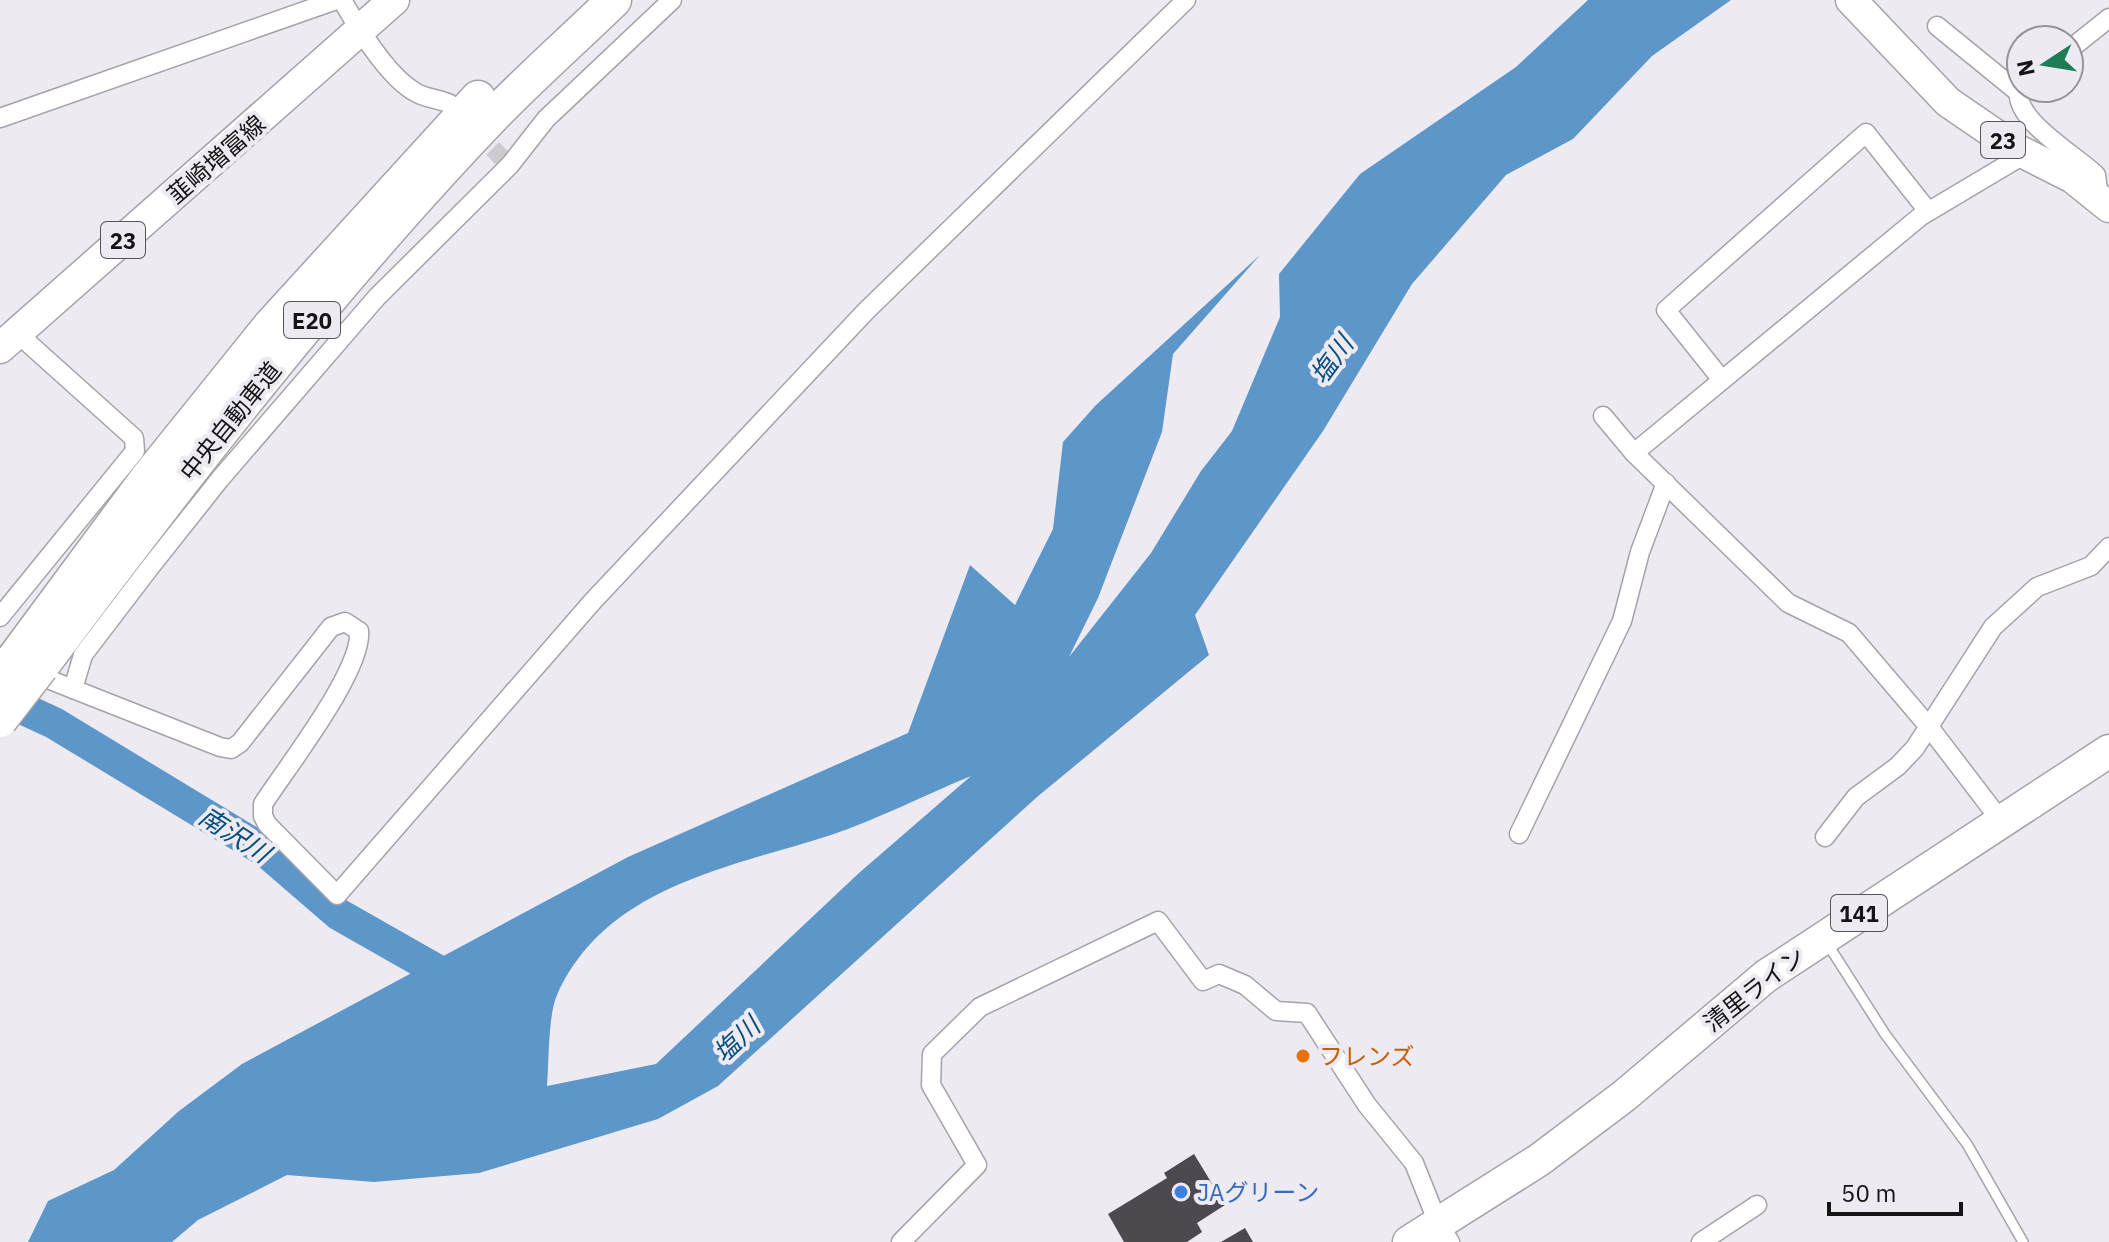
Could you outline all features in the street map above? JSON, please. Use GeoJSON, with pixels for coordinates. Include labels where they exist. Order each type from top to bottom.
{"type":"FeatureCollection","features":[{"type":"Feature","properties":{"kind":"highway","name":"中央自動車道"},"geometry":{"type":"LineString","coordinates":[[0,720],[13,666],[146,480],[270,326],[410,169],[581,0]]}},
{"type":"Feature","properties":{"kind":"highway","name":"中央自動車道"},"geometry":{"type":"LineString","coordinates":[[13,666],[161,506],[337,289],[498,111],[614,0]]}},
{"type":"Feature","properties":{"kind":"highway","name":"清里ライン"},"geometry":{"type":"LineString","coordinates":[[1426,1237],[1539,1160],[1624,1096],[1766,976],[2109,751]]}},
{"type":"Feature","properties":{"kind":"main road","name":"韮崎増富線"},"geometry":{"type":"LineString","coordinates":[[8,340],[361,33],[394,0]]}},
{"type":"Feature","properties":{"kind":"main road","name":"23"},"geometry":{"type":"LineString","coordinates":[[1851,0],[1948,102],[2025,154],[2073,178],[2104,202]]}},
{"type":"Feature","properties":{"kind":"street"},"geometry":{"type":"LineString","coordinates":[[0,118],[336,0]]}},
{"type":"Feature","properties":{"kind":"street"},"geometry":{"type":"LineString","coordinates":[[342,0],[361,33],[406,87],[450,104]]}},
{"type":"Feature","properties":{"kind":"street"},"geometry":{"type":"LineString","coordinates":[[73,689],[83,655],[220,479],[377,297],[546,119],[672,0]]}},
{"type":"Feature","properties":{"kind":"street"},"geometry":{"type":"LineString","coordinates":[[13,666],[231,749],[240,743],[331,627],[345,622],[359,631],[361,644],[345,679],[263,804],[267,824],[337,895],[593,601],[866,311],[1186,0]]}},
{"type":"Feature","properties":{"kind":"street"},"geometry":{"type":"LineString","coordinates":[[2085,37],[2109,18]]}},
{"type":"Feature","properties":{"kind":"street"},"geometry":{"type":"LineString","coordinates":[[1937,26],[2005,78]]}},
{"type":"Feature","properties":{"kind":"street"},"geometry":{"type":"LineString","coordinates":[[2020,104],[2033,124],[2096,175],[2104,202]]}},
{"type":"Feature","properties":{"kind":"street"},"geometry":{"type":"LineString","coordinates":[[1722,380],[1666,310],[1866,133],[1928,211]]}},
{"type":"Feature","properties":{"kind":"street"},"geometry":{"type":"LineString","coordinates":[[1634,453],[1928,211],[2025,154]]}},
{"type":"Feature","properties":{"kind":"street"},"geometry":{"type":"LineString","coordinates":[[0,617],[6,614],[135,451],[136,444],[8,340]]}},
{"type":"Feature","properties":{"kind":"street"},"geometry":{"type":"LineString","coordinates":[[1603,416],[1634,453],[1788,603],[1849,633],[1930,728],[2001,821]]}},
{"type":"Feature","properties":{"kind":"street"},"geometry":{"type":"LineString","coordinates":[[1519,834],[1622,621],[1640,552],[1666,483]]}},
{"type":"Feature","properties":{"kind":"street"},"geometry":{"type":"LineString","coordinates":[[1825,837],[1856,797],[1898,766],[1930,728],[1993,627],[2037,587],[2091,566],[2109,547]]}},
{"type":"Feature","properties":{"kind":"street"},"geometry":{"type":"LineString","coordinates":[[901,1242],[977,1165],[931,1085],[932,1054],[980,1007],[1158,921],[1203,981],[1219,974],[1245,985],[1276,1011],[1307,1013],[1367,1105],[1414,1163],[1426,1237]]}},
{"type":"Feature","properties":{"kind":"street"},"geometry":{"type":"LineString","coordinates":[[1701,1242],[1757,1205]]}},
{"type":"Feature","properties":{"kind":"lane"},"geometry":{"type":"LineString","coordinates":[[1823,937],[1885,1034],[1967,1144],[2023,1242]]}},
{"type":"Feature","properties":{"kind":"water","name":"塩川"},"geometry":{"type":"Polygon","coordinates":[[[1588,0],[1731,0],[1652,56],[1573,139],[1506,175],[1412,284],[1323,431],[1195,615],[1209,655],[1037,797],[718,1086],[658,1119],[479,1173],[374,1182],[287,1175],[198,1220],[172,1242],[28,1242],[48,1201],[114,1170],[179,1111],[242,1064],[628,857],[908,733],[970,565],[1015,605],[1053,529],[1063,442],[1096,405],[1260,255],[1173,354],[1162,432],[1098,598],[1069,657],[1151,553],[1201,471],[1232,431],[1280,317],[1279,274],[1360,174],[1516,67],[1588,0]],[[971,776],[849,829],[712,871],[638,905],[606,929],[579,958],[557,995],[550,1027],[547,1086],[656,1064],[859,873],[971,776]]]}},
{"type":"Feature","properties":{"kind":"building","name":"JAグリーン"},"geometry":{"type":"Polygon","coordinates":[[[1194,1154],[1225,1205],[1197,1223],[1202,1232],[1187,1242],[1124,1242],[1108,1214],[1167,1178],[1164,1173],[1194,1154]]]}},
{"type":"Feature","properties":{"kind":"building"},"geometry":{"type":"Polygon","coordinates":[[[1245,1228],[1253,1242],[1221,1242],[1245,1228]]]}},
{"type":"Feature","properties":{"kind":"waterway","name":"南沢川"},"geometry":{"type":"LineString","coordinates":[[0,698],[54,723],[265,851],[338,914],[461,984]]}},
{"type":"Feature","properties":{"kind":"tunnel"},"geometry":{"type":"LineString","coordinates":[[474,129],[503,159]]}},
{"type":"Feature","properties":{"kind":"place","name":"フレンズ"},"geometry":{"type":"Point","coordinates":[1303,1056]}},
{"type":"Feature","properties":{"kind":"place","name":"JAグリーン"},"geometry":{"type":"Point","coordinates":[1181,1192]}}]}
